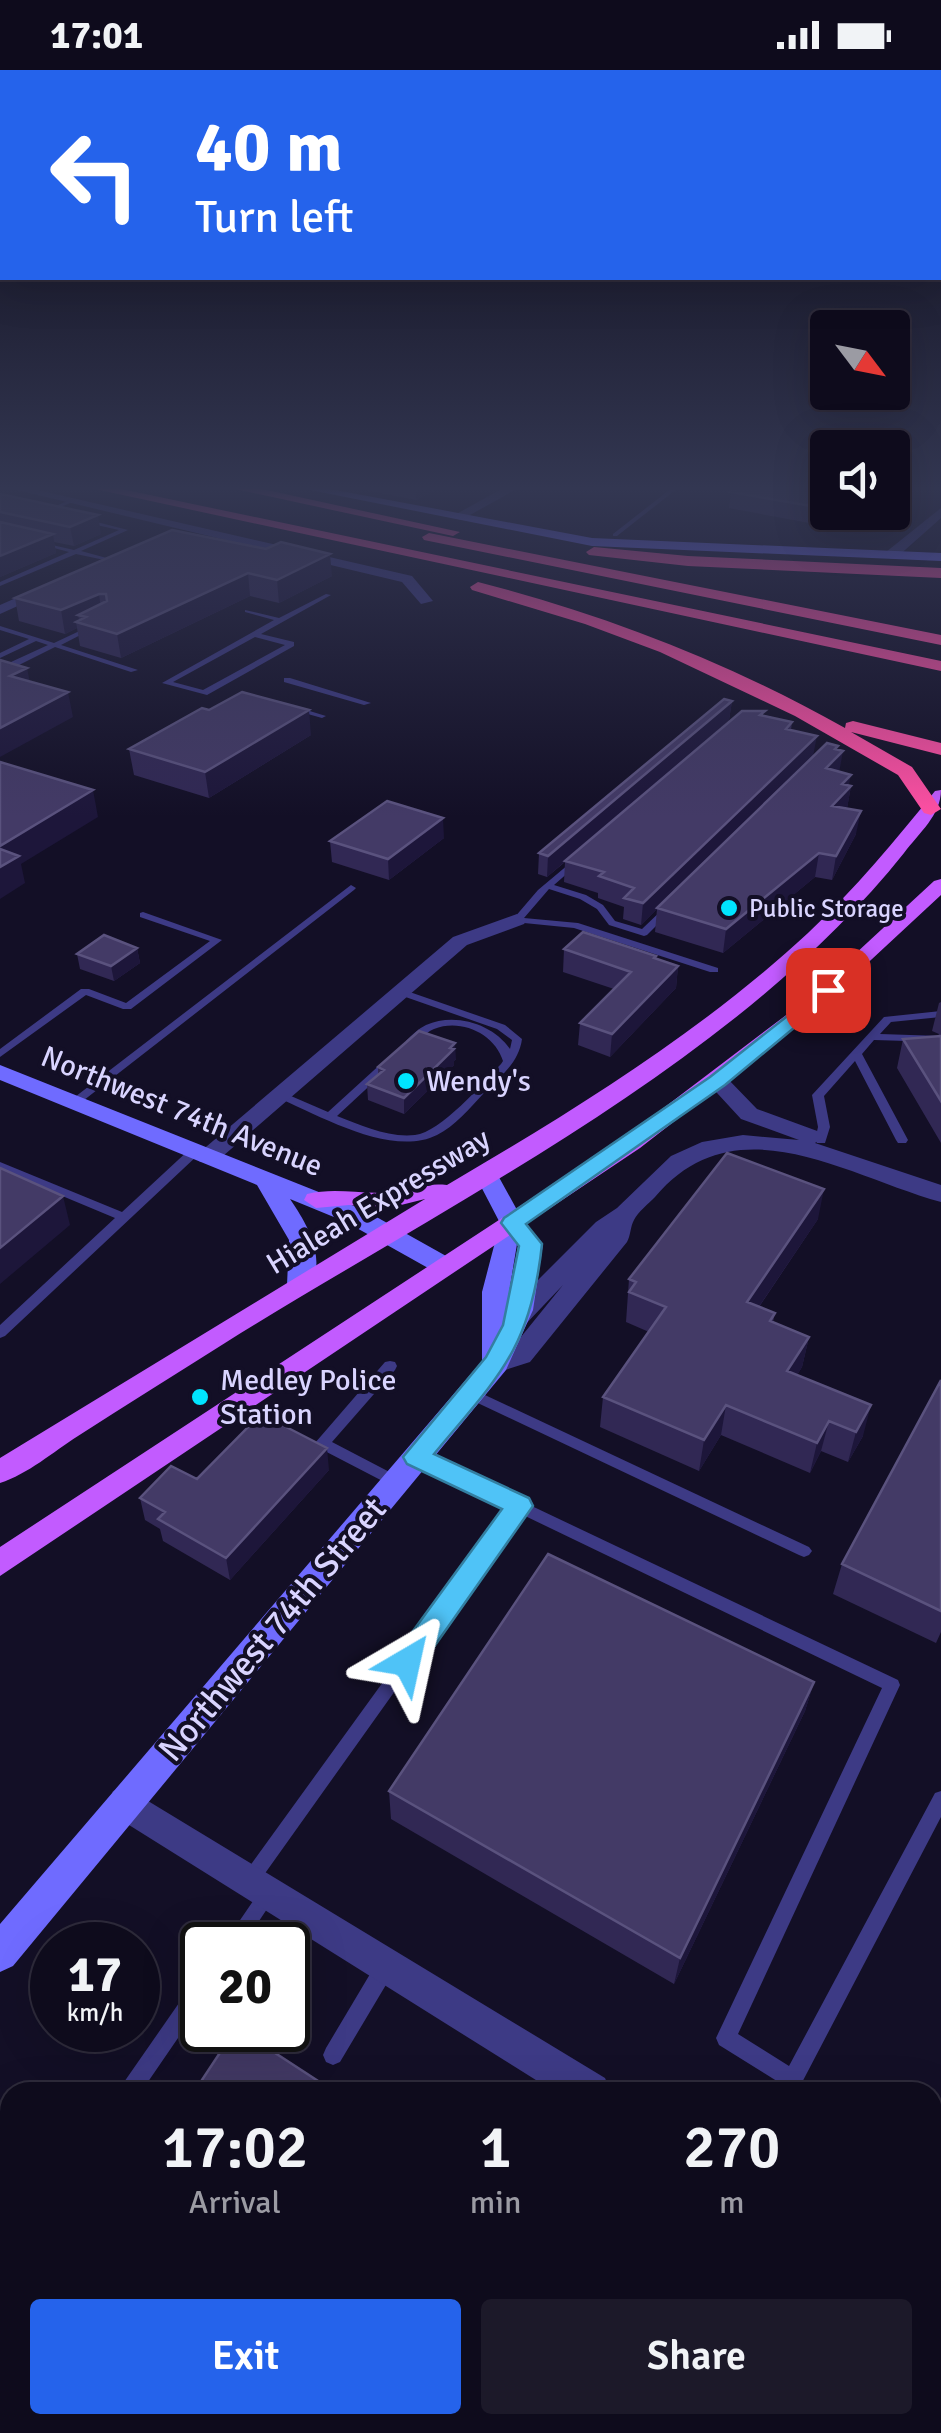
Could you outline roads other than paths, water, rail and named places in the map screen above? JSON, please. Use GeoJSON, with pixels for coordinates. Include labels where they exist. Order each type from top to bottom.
{"type":"FeatureCollection","features":[{"type":"Feature","properties":{"kind":"highway"},"geometry":{"type":"LineString","coordinates":[[507,596],[592,620],[666,648],[802,712],[905,771],[936,802]]}},
{"type":"Feature","properties":{"kind":"highway"},"geometry":{"type":"LineString","coordinates":[[611,596],[941,666]]}},
{"type":"Feature","properties":{"kind":"highway"},"geometry":{"type":"LineString","coordinates":[[656,596],[941,655]]}},
{"type":"Feature","properties":{"kind":"highway"},"geometry":{"type":"LineString","coordinates":[[725,596],[941,640]]}},
{"type":"Feature","properties":{"kind":"highway"},"geometry":{"type":"LineString","coordinates":[[786,596],[941,630]]}},
{"type":"Feature","properties":{"kind":"highway"},"geometry":{"type":"LineString","coordinates":[[802,712],[941,749]]}},
{"type":"Feature","properties":{"kind":"main road","name":"Hialeah Expressway"},"geometry":{"type":"LineString","coordinates":[[0,1472],[300,1284],[487,1175],[653,1066],[794,956],[856,900],[936,802]]}},
{"type":"Feature","properties":{"kind":"main road"},"geometry":{"type":"LineString","coordinates":[[0,1563],[512,1223],[718,1081],[835,984],[941,885]]}},
{"type":"Feature","properties":{"kind":"main road"},"geometry":{"type":"LineString","coordinates":[[316,1200],[349,1197],[378,1201],[423,1191],[455,1194]]}},
{"type":"Feature","properties":{"kind":"street"},"geometry":{"type":"LineString","coordinates":[[0,610],[31,596]]}},
{"type":"Feature","properties":{"kind":"street"},"geometry":{"type":"LineString","coordinates":[[422,596],[426,601]]}},
{"type":"Feature","properties":{"kind":"street"},"geometry":{"type":"LineString","coordinates":[[202,1154],[280,1095],[460,941],[516,920]]}},
{"type":"Feature","properties":{"kind":"street","name":"Northwest 74th Avenue"},"geometry":{"type":"LineString","coordinates":[[0,1072],[316,1200],[388,1232],[446,1266]]}},
{"type":"Feature","properties":{"kind":"street"},"geometry":{"type":"LineString","coordinates":[[718,1081],[749,1114],[820,1140],[848,1163],[941,1194]]}},
{"type":"Feature","properties":{"kind":"street","name":"Northwest 74th Street"},"geometry":{"type":"LineString","coordinates":[[518,1316],[605,1228],[621,1220],[676,1162],[722,1146],[785,1145],[848,1163]]}},
{"type":"Feature","properties":{"kind":"street"},"geometry":{"type":"LineString","coordinates":[[487,1175],[512,1223],[531,1244],[518,1316],[495,1352]]}},
{"type":"Feature","properties":{"kind":"street"},"geometry":{"type":"LineString","coordinates":[[266,1180],[304,1241],[307,1255],[300,1284]]}},
{"type":"Feature","properties":{"kind":"street","name":"Northwest 74th Street"},"geometry":{"type":"LineString","coordinates":[[0,1953],[470,1394],[495,1352],[521,1355],[618,1236],[621,1220]]}},
{"type":"Feature","properties":{"kind":"street"},"geometry":{"type":"LineString","coordinates":[[495,1352],[491,1304],[499,1258],[512,1223]]}},
{"type":"Feature","properties":{"kind":"street"},"geometry":{"type":"LineString","coordinates":[[125,1803],[575,2082]]}},
{"type":"Feature","properties":{"kind":"lane"},"geometry":{"type":"LineString","coordinates":[[254,634],[291,644],[204,693],[166,682],[254,634],[280,620],[326,596]]}},
{"type":"Feature","properties":{"kind":"lane"},"geometry":{"type":"LineString","coordinates":[[247,611],[280,620]]}},
{"type":"Feature","properties":{"kind":"lane"},"geometry":{"type":"LineString","coordinates":[[14,664],[106,621]]}},
{"type":"Feature","properties":{"kind":"lane"},"geometry":{"type":"LineString","coordinates":[[0,628],[134,670]]}},
{"type":"Feature","properties":{"kind":"lane"},"geometry":{"type":"LineString","coordinates":[[0,656],[36,639]]}},
{"type":"Feature","properties":{"kind":"lane"},"geometry":{"type":"LineString","coordinates":[[287,680],[367,702]]}},
{"type":"Feature","properties":{"kind":"lane"},"geometry":{"type":"LineString","coordinates":[[290,706],[322,716]]}},
{"type":"Feature","properties":{"kind":"lane"},"geometry":{"type":"LineString","coordinates":[[516,920],[591,848]]}},
{"type":"Feature","properties":{"kind":"lane"},"geometry":{"type":"LineString","coordinates":[[548,886],[583,897],[600,907],[612,922],[644,933],[672,906]]}},
{"type":"Feature","properties":{"kind":"lane"},"geometry":{"type":"LineString","coordinates":[[75,1102],[351,888]]}},
{"type":"Feature","properties":{"kind":"lane"},"geometry":{"type":"LineString","coordinates":[[0,1054],[86,992],[127,1007],[217,940],[143,914]]}},
{"type":"Feature","properties":{"kind":"lane"},"geometry":{"type":"LineString","coordinates":[[516,920],[574,925],[714,970]]}},
{"type":"Feature","properties":{"kind":"lane"},"geometry":{"type":"LineString","coordinates":[[280,1095],[397,1140],[426,1136],[445,1125],[508,1060],[518,1046],[517,1039],[401,992]]}},
{"type":"Feature","properties":{"kind":"lane"},"geometry":{"type":"LineString","coordinates":[[820,1140],[824,1126],[818,1096],[888,1019],[941,1014]]}},
{"type":"Feature","properties":{"kind":"lane"},"geometry":{"type":"LineString","coordinates":[[332,1115],[419,1034],[436,1025],[463,1024],[495,1036],[506,1048],[508,1060]]}},
{"type":"Feature","properties":{"kind":"lane"},"geometry":{"type":"LineString","coordinates":[[872,1037],[941,1039]]}},
{"type":"Feature","properties":{"kind":"lane"},"geometry":{"type":"LineString","coordinates":[[856,1054],[902,1140]]}},
{"type":"Feature","properties":{"kind":"lane"},"geometry":{"type":"LineString","coordinates":[[0,1334],[123,1217],[202,1154]]}},
{"type":"Feature","properties":{"kind":"lane"},"geometry":{"type":"LineString","coordinates":[[0,1166],[123,1217]]}},
{"type":"Feature","properties":{"kind":"lane"},"geometry":{"type":"LineString","coordinates":[[390,1366],[322,1442],[519,1506],[892,1684],[726,2038],[785,2082]]}},
{"type":"Feature","properties":{"kind":"lane"},"geometry":{"type":"LineString","coordinates":[[470,1394],[804,1551]]}},
{"type":"Feature","properties":{"kind":"lane"},"geometry":{"type":"LineString","coordinates":[[243,1922],[260,1886],[519,1506]]}},
{"type":"Feature","properties":{"kind":"lane"},"geometry":{"type":"LineString","coordinates":[[792,2082],[941,1800]]}},
{"type":"Feature","properties":{"kind":"lane"},"geometry":{"type":"LineString","coordinates":[[333,2055],[388,1964]]}},
{"type":"Feature","properties":{"kind":"lane"},"geometry":{"type":"LineString","coordinates":[[136,2082],[180,2019]]}},
{"type":"Feature","properties":{"kind":"place","name":"Public Storage"},"geometry":{"type":"Point","coordinates":[729,908]}},
{"type":"Feature","properties":{"kind":"place","name":"Wendy's"},"geometry":{"type":"Point","coordinates":[406,1081]}},
{"type":"Feature","properties":{"kind":"place","name":"Medley Police Station"},"geometry":{"type":"Point","coordinates":[200,1397]}}]}
